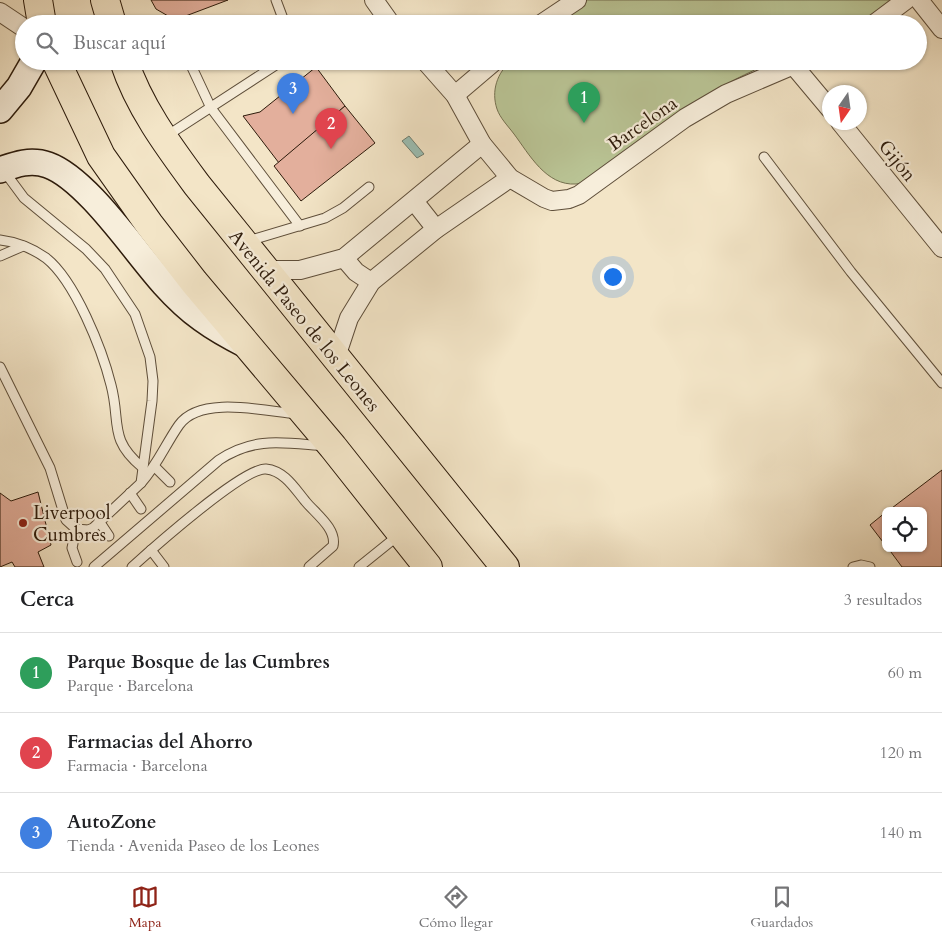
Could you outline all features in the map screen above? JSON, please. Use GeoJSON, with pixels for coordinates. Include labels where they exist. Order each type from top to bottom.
{"type":"FeatureCollection","features":[{"type":"Feature","properties":{"kind":"main road"},"geometry":{"type":"LineString","coordinates":[[38,0],[40,15]]}},
{"type":"Feature","properties":{"kind":"main road"},"geometry":{"type":"LineString","coordinates":[[105,0],[110,15]]}},
{"type":"Feature","properties":{"kind":"main road"},"geometry":{"type":"LineString","coordinates":[[60,70],[101,156],[149,224],[247,346],[307,415],[428,567]]}},
{"type":"Feature","properties":{"kind":"main road","name":"Avenida Paseo de los Leones"},"geometry":{"type":"LineString","coordinates":[[128,70],[145,107],[163,138],[264,270],[505,567]]}},
{"type":"Feature","properties":{"kind":"street"},"geometry":{"type":"LineString","coordinates":[[112,0],[113,15]]}},
{"type":"Feature","properties":{"kind":"street"},"geometry":{"type":"LineString","coordinates":[[374,0],[385,15]]}},
{"type":"Feature","properties":{"kind":"street"},"geometry":{"type":"LineString","coordinates":[[886,15],[906,0]]}},
{"type":"Feature","properties":{"kind":"street"},"geometry":{"type":"LineString","coordinates":[[919,0],[942,28]]}},
{"type":"Feature","properties":{"kind":"street"},"geometry":{"type":"LineString","coordinates":[[552,15],[568,2]]}},
{"type":"Feature","properties":{"kind":"street"},"geometry":{"type":"LineString","coordinates":[[0,12],[15,22]]}},
{"type":"Feature","properties":{"kind":"street"},"geometry":{"type":"LineString","coordinates":[[0,110],[19,87],[29,70]]}},
{"type":"Feature","properties":{"kind":"street","name":"Barcelona"},"geometry":{"type":"LineString","coordinates":[[433,70],[455,95],[482,144],[510,178],[544,198],[560,201],[579,194],[693,113],[726,94],[783,70]]}},
{"type":"Feature","properties":{"kind":"street"},"geometry":{"type":"LineString","coordinates":[[455,95],[484,70]]}},
{"type":"Feature","properties":{"kind":"street"},"geometry":{"type":"LineString","coordinates":[[804,70],[822,97]]}},
{"type":"Feature","properties":{"kind":"street","name":"Gijón"},"geometry":{"type":"LineString","coordinates":[[846,130],[942,248]]}},
{"type":"Feature","properties":{"kind":"street"},"geometry":{"type":"LineString","coordinates":[[264,270],[300,270],[344,258],[482,144]]}},
{"type":"Feature","properties":{"kind":"street"},"geometry":{"type":"LineString","coordinates":[[1,167],[33,162],[48,165],[62,172],[80,186],[165,285],[199,319],[247,346]]}},
{"type":"Feature","properties":{"kind":"street"},"geometry":{"type":"LineString","coordinates":[[336,357],[349,318],[371,282],[436,230],[510,178]]}},
{"type":"Feature","properties":{"kind":"street"},"geometry":{"type":"LineString","coordinates":[[414,202],[436,230]]}},
{"type":"Feature","properties":{"kind":"street"},"geometry":{"type":"LineString","coordinates":[[344,258],[356,272],[371,282]]}},
{"type":"Feature","properties":{"kind":"lane"},"geometry":{"type":"LineString","coordinates":[[276,0],[282,15]]}},
{"type":"Feature","properties":{"kind":"lane"},"geometry":{"type":"LineString","coordinates":[[193,70],[211,108],[300,226]]}},
{"type":"Feature","properties":{"kind":"lane"},"geometry":{"type":"LineString","coordinates":[[163,138],[268,70]]}},
{"type":"Feature","properties":{"kind":"lane"},"geometry":{"type":"LineString","coordinates":[[764,157],[851,272],[942,383]]}},
{"type":"Feature","properties":{"kind":"lane"},"geometry":{"type":"LineString","coordinates":[[1,167],[24,198],[86,249],[105,269],[135,314],[147,348],[153,381],[150,422],[141,483]]}},
{"type":"Feature","properties":{"kind":"lane"},"geometry":{"type":"LineString","coordinates":[[242,242],[325,218],[343,208],[369,187]]}},
{"type":"Feature","properties":{"kind":"lane"},"geometry":{"type":"LineString","coordinates":[[0,240],[23,246],[47,259],[68,285],[91,328],[110,380],[118,438],[129,455],[142,467]]}},
{"type":"Feature","properties":{"kind":"lane"},"geometry":{"type":"LineString","coordinates":[[2,255],[23,246]]}},
{"type":"Feature","properties":{"kind":"lane"},"geometry":{"type":"LineString","coordinates":[[0,367],[50,468],[66,520],[76,530],[88,530],[141,483],[155,467],[180,423],[191,414],[217,407],[307,415]]}},
{"type":"Feature","properties":{"kind":"lane"},"geometry":{"type":"LineString","coordinates":[[94,567],[218,460],[232,452],[246,445],[275,442],[333,447]]}},
{"type":"Feature","properties":{"kind":"lane"},"geometry":{"type":"LineString","coordinates":[[155,467],[170,482]]}},
{"type":"Feature","properties":{"kind":"lane"},"geometry":{"type":"LineString","coordinates":[[132,567],[243,478],[253,471],[268,470],[286,478],[331,531],[334,541],[330,550],[309,567]]}},
{"type":"Feature","properties":{"kind":"lane"},"geometry":{"type":"LineString","coordinates":[[130,493],[141,509]]}},
{"type":"Feature","properties":{"kind":"lane"},"geometry":{"type":"LineString","coordinates":[[99,521],[109,536]]}},
{"type":"Feature","properties":{"kind":"lane"},"geometry":{"type":"LineString","coordinates":[[76,530],[72,548],[77,562]]}},
{"type":"Feature","properties":{"kind":"lane"},"geometry":{"type":"LineString","coordinates":[[359,567],[401,533]]}},
{"type":"Feature","properties":{"kind":"lane"},"geometry":{"type":"LineString","coordinates":[[151,550],[164,567]]}},
{"type":"Feature","properties":{"kind":"lane"},"geometry":{"type":"LineString","coordinates":[[853,567],[861,565],[870,567]]}},
{"type":"Feature","properties":{"kind":"green space"},"geometry":{"type":"Polygon","coordinates":[[[587,0],[898,0],[877,15],[569,15],[587,0]]]}},
{"type":"Feature","properties":{"kind":"green space"},"geometry":{"type":"Polygon","coordinates":[[[755,70],[715,90],[658,126],[596,177],[576,184],[556,180],[547,174],[532,159],[504,122],[495,102],[495,89],[502,71],[755,70]]]}},
{"type":"Feature","properties":{"kind":"water"},"geometry":{"type":"Polygon","coordinates":[[[409,136],[424,154],[417,158],[402,141],[409,136]]]}},
{"type":"Feature","properties":{"kind":"building"},"geometry":{"type":"Polygon","coordinates":[[[151,0],[228,0],[188,15],[166,15],[156,9],[151,0]]]}},
{"type":"Feature","properties":{"kind":"building"},"geometry":{"type":"Polygon","coordinates":[[[312,70],[318,70],[345,106],[279,163],[243,116],[260,112],[312,70]]]}},
{"type":"Feature","properties":{"kind":"building"},"geometry":{"type":"Polygon","coordinates":[[[345,106],[375,143],[301,201],[274,166],[345,106]]]}},
{"type":"Feature","properties":{"kind":"building"},"geometry":{"type":"Polygon","coordinates":[[[942,470],[942,567],[902,567],[891,552],[927,552],[927,507],[893,507],[942,470]]]}},
{"type":"Feature","properties":{"kind":"building","name":"Liverpool Cumbres"},"geometry":{"type":"Polygon","coordinates":[[[38,492],[51,545],[38,552],[44,567],[15,567],[12,562],[0,567],[0,493],[11,501],[38,492]]]}},
{"type":"Feature","properties":{"kind":"building"},"geometry":{"type":"Polygon","coordinates":[[[882,515],[882,541],[870,525],[882,515]]]}},
{"type":"Feature","properties":{"kind":"place","name":"AutoZone"},"geometry":{"type":"Point","coordinates":[293,114]}},
{"type":"Feature","properties":{"kind":"place","name":"Parque Bosque de las Cumbres"},"geometry":{"type":"Point","coordinates":[584,123]}},
{"type":"Feature","properties":{"kind":"place","name":"Farmacias del Ahorro"},"geometry":{"type":"Point","coordinates":[331,149]}},
{"type":"Feature","properties":{"kind":"place","name":"Liverpool Cumbres"},"geometry":{"type":"Point","coordinates":[23,523]}}]}
